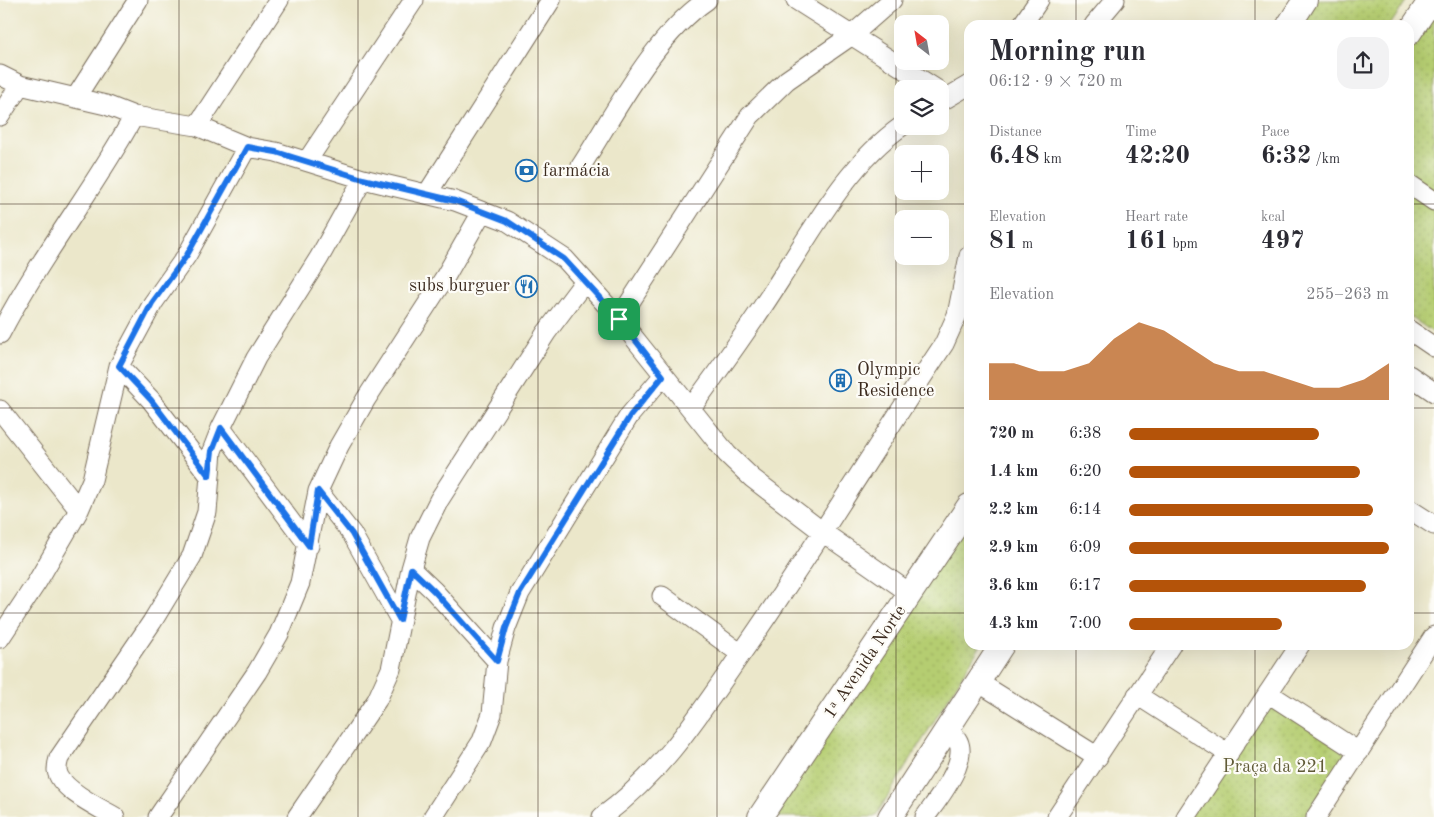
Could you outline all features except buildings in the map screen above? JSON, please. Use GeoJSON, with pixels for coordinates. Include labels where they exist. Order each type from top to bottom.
{"type":"FeatureCollection","features":[{"type":"Feature","properties":{"kind":"main road"},"geometry":{"type":"LineString","coordinates":[[1292,20],[1305,0]]}},
{"type":"Feature","properties":{"kind":"main road"},"geometry":{"type":"LineString","coordinates":[[1414,26],[1431,0]]}},
{"type":"Feature","properties":{"kind":"main road","name":"1ᵃ Avenida Norte"},"geometry":{"type":"LineString","coordinates":[[760,817],[964,513]]}},
{"type":"Feature","properties":{"kind":"main road"},"geometry":{"type":"LineString","coordinates":[[890,817],[999,650]]}},
{"type":"Feature","properties":{"kind":"street"},"geometry":{"type":"LineString","coordinates":[[76,97],[138,0]]}},
{"type":"Feature","properties":{"kind":"street"},"geometry":{"type":"LineString","coordinates":[[197,126],[279,0]]}},
{"type":"Feature","properties":{"kind":"street"},"geometry":{"type":"LineString","coordinates":[[307,161],[414,0]]}},
{"type":"Feature","properties":{"kind":"street"},"geometry":{"type":"LineString","coordinates":[[427,194],[552,0]]}},
{"type":"Feature","properties":{"kind":"street"},"geometry":{"type":"LineString","coordinates":[[581,166],[650,58],[676,26],[707,0]]}},
{"type":"Feature","properties":{"kind":"street"},"geometry":{"type":"LineString","coordinates":[[796,0],[919,80]]}},
{"type":"Feature","properties":{"kind":"street"},"geometry":{"type":"LineString","coordinates":[[619,319],[750,116],[787,80],[852,35],[892,0]]}},
{"type":"Feature","properties":{"kind":"street"},"geometry":{"type":"LineString","coordinates":[[1025,20],[1039,0]]}},
{"type":"Feature","properties":{"kind":"street"},"geometry":{"type":"LineString","coordinates":[[1098,20],[1115,0]]}},
{"type":"Feature","properties":{"kind":"street"},"geometry":{"type":"LineString","coordinates":[[0,75],[20,85],[106,105],[134,116],[197,126],[247,147],[276,152],[363,179],[427,194],[507,221],[564,259],[585,281],[619,319],[727,454],[752,478],[824,533],[910,594]]}},
{"type":"Feature","properties":{"kind":"street"},"geometry":{"type":"LineString","coordinates":[[0,116],[20,85]]}},
{"type":"Feature","properties":{"kind":"street"},"geometry":{"type":"LineString","coordinates":[[949,92],[964,87]]}},
{"type":"Feature","properties":{"kind":"street"},"geometry":{"type":"LineString","coordinates":[[0,334],[58,236],[106,166],[134,116]]}},
{"type":"Feature","properties":{"kind":"street"},"geometry":{"type":"LineString","coordinates":[[691,408],[726,360],[826,209],[866,156],[894,132]]}},
{"type":"Feature","properties":{"kind":"street"},"geometry":{"type":"LineString","coordinates":[[0,638],[37,582],[79,510],[92,480],[119,366],[152,303],[187,255],[247,147]]}},
{"type":"Feature","properties":{"kind":"street"},"geometry":{"type":"LineString","coordinates":[[115,817],[72,790],[64,782],[57,770],[59,758],[152,622],[192,556],[207,512],[212,451],[221,428],[256,358],[319,258],[363,179]]}},
{"type":"Feature","properties":{"kind":"street"},"geometry":{"type":"LineString","coordinates":[[1414,187],[1434,201]]}},
{"type":"Feature","properties":{"kind":"street"},"geometry":{"type":"LineString","coordinates":[[158,817],[257,672],[279,634],[294,602],[309,546],[318,491],[339,446],[357,414],[445,277],[482,212]]}},
{"type":"Feature","properties":{"kind":"street"},"geometry":{"type":"LineString","coordinates":[[297,817],[377,700],[391,669],[411,569],[420,538],[439,500],[546,333],[585,281]]}},
{"type":"Feature","properties":{"kind":"street"},"geometry":{"type":"LineString","coordinates":[[602,817],[631,795],[655,771],[685,736],[824,533],[944,344],[957,315],[964,281]]}},
{"type":"Feature","properties":{"kind":"street"},"geometry":{"type":"LineString","coordinates":[[1414,333],[1434,347]]}},
{"type":"Feature","properties":{"kind":"street"},"geometry":{"type":"LineString","coordinates":[[119,366],[151,400],[209,476]]}},
{"type":"Feature","properties":{"kind":"street"},"geometry":{"type":"LineString","coordinates":[[433,817],[482,741],[492,714],[497,661],[506,628],[520,593],[630,416],[663,376]]}},
{"type":"Feature","properties":{"kind":"street"},"geometry":{"type":"LineString","coordinates":[[1414,378],[1434,392]]}},
{"type":"Feature","properties":{"kind":"street"},"geometry":{"type":"LineString","coordinates":[[0,410],[79,510]]}},
{"type":"Feature","properties":{"kind":"street"},"geometry":{"type":"LineString","coordinates":[[221,428],[309,546]]}},
{"type":"Feature","properties":{"kind":"street"},"geometry":{"type":"LineString","coordinates":[[318,491],[352,534],[400,620]]}},
{"type":"Feature","properties":{"kind":"street"},"geometry":{"type":"LineString","coordinates":[[1414,512],[1434,526]]}},
{"type":"Feature","properties":{"kind":"street"},"geometry":{"type":"LineString","coordinates":[[411,569],[434,591],[497,661]]}},
{"type":"Feature","properties":{"kind":"street"},"geometry":{"type":"LineString","coordinates":[[662,596],[741,654]]}},
{"type":"Feature","properties":{"kind":"street"},"geometry":{"type":"LineString","coordinates":[[1320,816],[1434,636]]}},
{"type":"Feature","properties":{"kind":"street"},"geometry":{"type":"LineString","coordinates":[[1057,817],[1167,650]]}},
{"type":"Feature","properties":{"kind":"street"},"geometry":{"type":"LineString","coordinates":[[1186,817],[1297,650]]}},
{"type":"Feature","properties":{"kind":"street"},"geometry":{"type":"LineString","coordinates":[[978,682],[1098,757]]}},
{"type":"Feature","properties":{"kind":"street"},"geometry":{"type":"LineString","coordinates":[[1268,693],[1359,752]]}},
{"type":"Feature","properties":{"kind":"street"},"geometry":{"type":"LineString","coordinates":[[1137,695],[1228,754]]}},
{"type":"Feature","properties":{"kind":"street"},"geometry":{"type":"LineString","coordinates":[[925,817],[947,787],[958,765],[961,753],[952,734],[946,731]]}},
{"type":"Feature","properties":{"kind":"green space"},"geometry":{"type":"Polygon","coordinates":[[[1317,0],[1407,0],[1393,20],[1303,20],[1317,0]]]}},
{"type":"Feature","properties":{"kind":"green space"},"geometry":{"type":"Polygon","coordinates":[[[1434,11],[1434,333],[1414,319],[1414,41],[1434,11]]]}},
{"type":"Feature","properties":{"kind":"green space"},"geometry":{"type":"Polygon","coordinates":[[[964,527],[964,650],[978,650],[875,817],[765,817],[964,527]]]}},
{"type":"Feature","properties":{"kind":"green space","name":"Praça da 221"},"geometry":{"type":"Polygon","coordinates":[[[1262,697],[1347,754],[1304,817],[1182,817],[1262,697]]]}},
{"type":"Feature","properties":{"kind":"place","name":"farmácia"},"geometry":{"type":"Point","coordinates":[527,171]}},
{"type":"Feature","properties":{"kind":"place","name":"subs burguer"},"geometry":{"type":"Point","coordinates":[526,286]}},
{"type":"Feature","properties":{"kind":"place","name":"Olympic Residence"},"geometry":{"type":"Point","coordinates":[841,380]}},
{"type":"Feature","properties":{"kind":"route"},"geometry":{"type":"LineString","coordinates":[[247,147],[276,152],[363,179],[455,201],[507,221],[564,259],[619,319],[663,376],[630,416],[520,593],[506,628],[497,661],[434,591],[411,569],[400,620],[352,534],[318,491],[309,546],[221,428],[212,451],[209,476],[151,400],[119,366],[152,303],[187,255],[247,147]]}}]}
